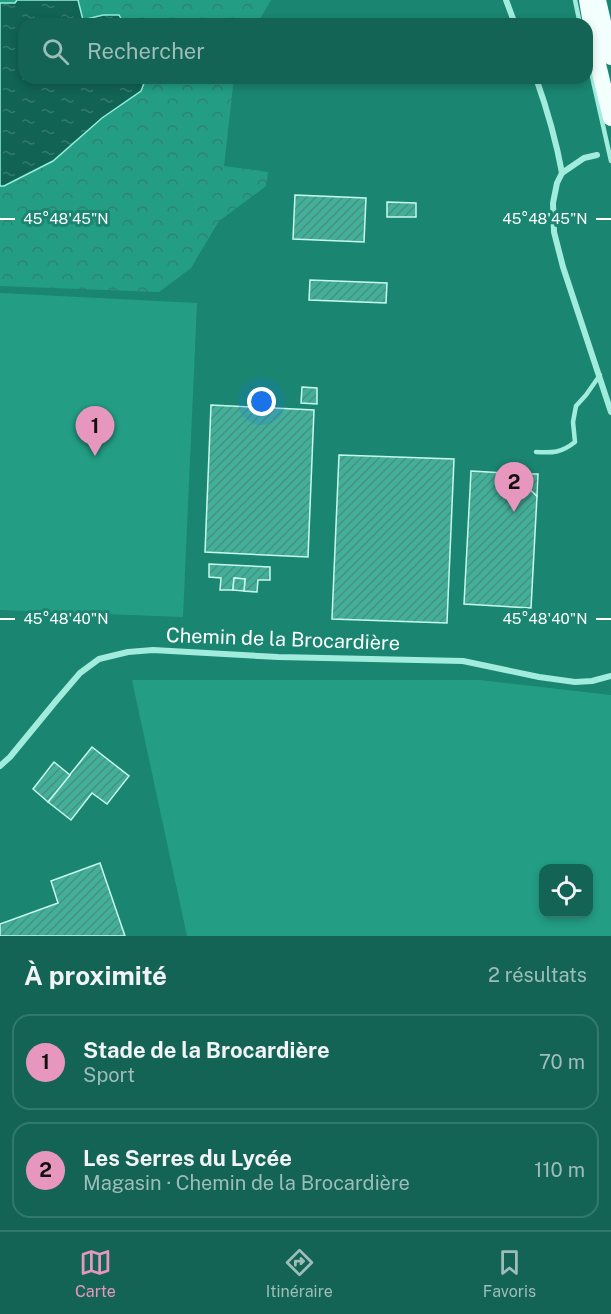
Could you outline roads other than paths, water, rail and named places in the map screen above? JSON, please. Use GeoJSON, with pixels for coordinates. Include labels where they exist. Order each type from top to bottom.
{"type":"FeatureCollection","features":[{"type":"Feature","properties":{"kind":"highway"},"geometry":{"type":"LineString","coordinates":[[587,0],[590,18]]}},
{"type":"Feature","properties":{"kind":"highway"},"geometry":{"type":"LineString","coordinates":[[598,0],[611,57]]}},
{"type":"Feature","properties":{"kind":"highway"},"geometry":{"type":"LineString","coordinates":[[593,36],[611,118]]}},
{"type":"Feature","properties":{"kind":"street"},"geometry":{"type":"LineString","coordinates":[[506,0],[513,18]]}},
{"type":"Feature","properties":{"kind":"street"},"geometry":{"type":"LineString","coordinates":[[538,84],[554,135],[562,173]]}},
{"type":"Feature","properties":{"kind":"street"},"geometry":{"type":"LineString","coordinates":[[597,155],[584,158],[562,173],[557,183],[553,203],[554,232],[563,267],[611,411]]}},
{"type":"Feature","properties":{"kind":"street","name":"Chemin de la Brocardière"},"geometry":{"type":"LineString","coordinates":[[0,766],[10,758],[80,673],[99,659],[128,652],[153,650],[278,657],[464,661],[575,682],[592,681],[611,676]]}},
{"type":"Feature","properties":{"kind":"lane"},"geometry":{"type":"LineString","coordinates":[[575,0],[579,18]]}},
{"type":"Feature","properties":{"kind":"lane"},"geometry":{"type":"LineString","coordinates":[[593,81],[611,161]]}},
{"type":"Feature","properties":{"kind":"lane"},"geometry":{"type":"LineString","coordinates":[[536,452],[551,453],[566,449],[575,442],[573,422],[576,406],[600,375]]}},
{"type":"Feature","properties":{"kind":"water"},"geometry":{"type":"Polygon","coordinates":[[[17,0],[78,0],[82,18],[18,18],[18,84],[144,84],[141,91],[102,118],[53,161],[0,186],[0,3],[15,3],[17,0]]]}},
{"type":"Feature","properties":{"kind":"water"},"geometry":{"type":"Polygon","coordinates":[[[103,15],[119,15],[121,18],[91,18],[103,15]]]}},
{"type":"Feature","properties":{"kind":"place","name":"Stade de la Brocardière"},"geometry":{"type":"Point","coordinates":[95,456]}},
{"type":"Feature","properties":{"kind":"place","name":"Les Serres du Lycée"},"geometry":{"type":"Point","coordinates":[514,512]}}]}
